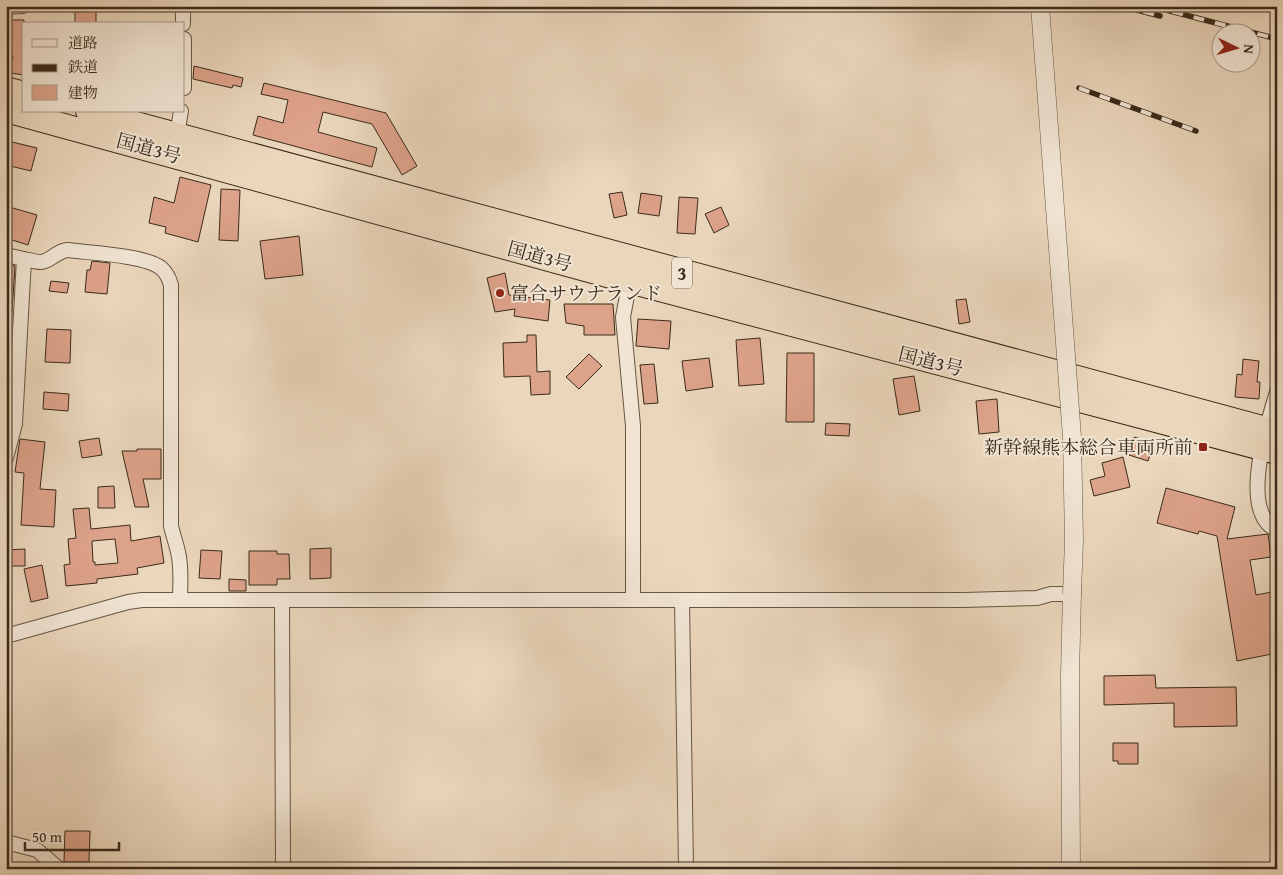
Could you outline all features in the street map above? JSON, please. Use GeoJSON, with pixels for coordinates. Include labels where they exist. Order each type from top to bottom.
{"type":"FeatureCollection","features":[{"type":"Feature","properties":{"kind":"highway"},"geometry":{"type":"LineString","coordinates":[[6,89],[22,93]]}},
{"type":"Feature","properties":{"kind":"highway","name":"国道3号"},"geometry":{"type":"LineString","coordinates":[[6,110],[175,145],[1270,441]]}},
{"type":"Feature","properties":{"kind":"highway","name":"国道3号"},"geometry":{"type":"LineString","coordinates":[[91,112],[175,145]]}},
{"type":"Feature","properties":{"kind":"street"},"geometry":{"type":"LineString","coordinates":[[6,7],[23,6]]}},
{"type":"Feature","properties":{"kind":"street"},"geometry":{"type":"LineString","coordinates":[[183,6],[183,22]]}},
{"type":"Feature","properties":{"kind":"street"},"geometry":{"type":"LineString","coordinates":[[1040,6],[1072,437],[1074,530],[1070,693],[1071,869]]}},
{"type":"Feature","properties":{"kind":"street"},"geometry":{"type":"LineString","coordinates":[[175,145],[181,112]]}},
{"type":"Feature","properties":{"kind":"street"},"geometry":{"type":"LineString","coordinates":[[6,255],[41,262],[50,259],[60,251],[68,250],[146,260],[160,268],[168,276],[171,294],[171,526],[180,564],[180,600]]}},
{"type":"Feature","properties":{"kind":"street"},"geometry":{"type":"LineString","coordinates":[[6,458],[15,424],[24,260]]}},
{"type":"Feature","properties":{"kind":"street"},"geometry":{"type":"LineString","coordinates":[[632,270],[623,317],[633,426],[633,600]]}},
{"type":"Feature","properties":{"kind":"street"},"geometry":{"type":"LineString","coordinates":[[1277,392],[1270,441],[1257,480],[1257,500],[1262,517],[1272,528],[1277,530]]}},
{"type":"Feature","properties":{"kind":"street"},"geometry":{"type":"LineString","coordinates":[[6,636],[128,602],[180,600],[964,600],[1038,598],[1050,594],[1072,594]]}},
{"type":"Feature","properties":{"kind":"street"},"geometry":{"type":"LineString","coordinates":[[682,600],[686,869]]}},
{"type":"Feature","properties":{"kind":"street"},"geometry":{"type":"LineString","coordinates":[[282,601],[283,869]]}},
{"type":"Feature","properties":{"kind":"street"},"geometry":{"type":"LineString","coordinates":[[6,842],[37,850],[59,869]]}},
{"type":"Feature","properties":{"kind":"building"},"geometry":{"type":"Polygon","coordinates":[[[96,11],[96,22],[75,22],[75,12],[96,11]]]}},
{"type":"Feature","properties":{"kind":"building"},"geometry":{"type":"Polygon","coordinates":[[[6,20],[24,20],[22,22],[22,75],[10,73],[13,56],[6,56],[6,20]]]}},
{"type":"Feature","properties":{"kind":"building"},"geometry":{"type":"Polygon","coordinates":[[[194,66],[243,78],[241,87],[233,85],[232,88],[193,79],[194,66]]]}},
{"type":"Feature","properties":{"kind":"building"},"geometry":{"type":"Polygon","coordinates":[[[264,83],[386,113],[417,166],[402,175],[372,124],[323,112],[318,132],[377,148],[372,167],[253,135],[258,116],[283,123],[288,100],[261,94],[264,83]]]}},
{"type":"Feature","properties":{"kind":"building"},"geometry":{"type":"Polygon","coordinates":[[[12,142],[37,148],[31,171],[6,165],[12,142]]]}},
{"type":"Feature","properties":{"kind":"building"},"geometry":{"type":"Polygon","coordinates":[[[180,177],[211,185],[198,242],[165,233],[166,227],[149,223],[154,197],[174,203],[180,177]]]}},
{"type":"Feature","properties":{"kind":"building"},"geometry":{"type":"Polygon","coordinates":[[[221,189],[240,190],[238,241],[219,240],[221,189]]]}},
{"type":"Feature","properties":{"kind":"building"},"geometry":{"type":"Polygon","coordinates":[[[622,192],[627,215],[614,218],[609,194],[622,192]]]}},
{"type":"Feature","properties":{"kind":"building"},"geometry":{"type":"Polygon","coordinates":[[[641,193],[662,196],[659,216],[638,213],[641,193]]]}},
{"type":"Feature","properties":{"kind":"building"},"geometry":{"type":"Polygon","coordinates":[[[679,197],[698,198],[695,234],[677,233],[679,197]]]}},
{"type":"Feature","properties":{"kind":"building"},"geometry":{"type":"Polygon","coordinates":[[[6,206],[37,215],[28,245],[6,238],[6,206]]]}},
{"type":"Feature","properties":{"kind":"building"},"geometry":{"type":"Polygon","coordinates":[[[721,207],[729,225],[714,233],[705,214],[721,207]]]}},
{"type":"Feature","properties":{"kind":"building"},"geometry":{"type":"Polygon","coordinates":[[[299,236],[303,275],[265,279],[260,241],[299,236]]]}},
{"type":"Feature","properties":{"kind":"building"},"geometry":{"type":"Polygon","coordinates":[[[92,261],[110,263],[107,294],[85,292],[87,270],[90,270],[92,261]]]}},
{"type":"Feature","properties":{"kind":"building"},"geometry":{"type":"Polygon","coordinates":[[[6,264],[15,266],[12,312],[6,311],[6,264]]]}},
{"type":"Feature","properties":{"kind":"building"},"geometry":{"type":"Polygon","coordinates":[[[505,273],[509,295],[550,300],[548,321],[514,316],[515,309],[495,312],[487,278],[505,273]]]}},
{"type":"Feature","properties":{"kind":"building"},"geometry":{"type":"Polygon","coordinates":[[[51,281],[69,283],[67,293],[49,291],[51,281]]]}},
{"type":"Feature","properties":{"kind":"building"},"geometry":{"type":"Polygon","coordinates":[[[966,299],[970,322],[959,324],[956,300],[966,299]]]}},
{"type":"Feature","properties":{"kind":"building"},"geometry":{"type":"Polygon","coordinates":[[[564,304],[613,304],[615,335],[584,335],[584,326],[566,323],[564,304]]]}},
{"type":"Feature","properties":{"kind":"building"},"geometry":{"type":"Polygon","coordinates":[[[638,319],[671,321],[669,349],[636,346],[638,319]]]}},
{"type":"Feature","properties":{"kind":"building"},"geometry":{"type":"Polygon","coordinates":[[[47,329],[71,330],[70,363],[45,362],[47,329]]]}},
{"type":"Feature","properties":{"kind":"building"},"geometry":{"type":"Polygon","coordinates":[[[527,335],[536,335],[537,372],[550,371],[550,394],[531,395],[530,376],[504,377],[503,343],[527,342],[527,335]]]}},
{"type":"Feature","properties":{"kind":"building"},"geometry":{"type":"Polygon","coordinates":[[[760,338],[764,384],[739,386],[736,340],[760,338]]]}},
{"type":"Feature","properties":{"kind":"building"},"geometry":{"type":"Polygon","coordinates":[[[787,353],[814,353],[814,422],[786,422],[787,353]]]}},
{"type":"Feature","properties":{"kind":"building"},"geometry":{"type":"Polygon","coordinates":[[[589,354],[602,366],[579,389],[566,377],[589,354]]]}},
{"type":"Feature","properties":{"kind":"building"},"geometry":{"type":"Polygon","coordinates":[[[709,358],[713,387],[686,391],[682,361],[709,358]]]}},
{"type":"Feature","properties":{"kind":"building"},"geometry":{"type":"Polygon","coordinates":[[[1243,359],[1259,361],[1257,382],[1260,382],[1259,399],[1235,397],[1237,374],[1242,375],[1243,359]]]}},
{"type":"Feature","properties":{"kind":"building"},"geometry":{"type":"Polygon","coordinates":[[[654,364],[658,403],[644,404],[640,365],[654,364]]]}},
{"type":"Feature","properties":{"kind":"building"},"geometry":{"type":"Polygon","coordinates":[[[914,376],[920,411],[899,415],[893,379],[914,376]]]}},
{"type":"Feature","properties":{"kind":"building"},"geometry":{"type":"Polygon","coordinates":[[[44,392],[69,394],[68,411],[43,409],[44,392]]]}},
{"type":"Feature","properties":{"kind":"building"},"geometry":{"type":"Polygon","coordinates":[[[997,399],[999,432],[979,434],[976,401],[997,399]]]}},
{"type":"Feature","properties":{"kind":"building"},"geometry":{"type":"Polygon","coordinates":[[[826,423],[850,424],[849,436],[825,435],[826,423]]]}},
{"type":"Feature","properties":{"kind":"building"},"geometry":{"type":"Polygon","coordinates":[[[1134,437],[1154,443],[1148,461],[1129,455],[1134,437]]]}},
{"type":"Feature","properties":{"kind":"building"},"geometry":{"type":"Polygon","coordinates":[[[99,438],[102,455],[82,458],[79,441],[99,438]]]}},
{"type":"Feature","properties":{"kind":"building"},"geometry":{"type":"Polygon","coordinates":[[[20,439],[45,442],[40,489],[56,490],[54,527],[21,525],[24,473],[15,472],[20,439]]]}},
{"type":"Feature","properties":{"kind":"building"},"geometry":{"type":"Polygon","coordinates":[[[137,449],[161,449],[161,479],[143,479],[149,507],[135,507],[122,451],[137,451],[137,449]]]}},
{"type":"Feature","properties":{"kind":"building"},"geometry":{"type":"Polygon","coordinates":[[[1123,457],[1130,487],[1094,496],[1090,480],[1105,476],[1102,463],[1123,457]]]}},
{"type":"Feature","properties":{"kind":"building"},"geometry":{"type":"Polygon","coordinates":[[[114,486],[115,508],[98,508],[98,487],[114,486]]]}},
{"type":"Feature","properties":{"kind":"building"},"geometry":{"type":"Polygon","coordinates":[[[1166,488],[1235,507],[1227,539],[1268,534],[1271,557],[1250,560],[1256,595],[1277,591],[1277,653],[1237,661],[1217,536],[1199,531],[1198,534],[1157,523],[1166,488]]]}},
{"type":"Feature","properties":{"kind":"building"},"geometry":{"type":"Polygon","coordinates":[[[89,508],[91,529],[130,525],[131,541],[160,536],[164,563],[137,568],[138,574],[97,579],[97,583],[66,586],[64,565],[70,564],[68,539],[76,538],[73,509],[89,508]],[[115,539],[92,541],[93,562],[95,562],[95,565],[118,563],[115,539]]]}},
{"type":"Feature","properties":{"kind":"building"},"geometry":{"type":"Polygon","coordinates":[[[331,548],[331,578],[310,579],[310,549],[331,548]]]}},
{"type":"Feature","properties":{"kind":"building"},"geometry":{"type":"Polygon","coordinates":[[[25,549],[25,566],[6,566],[6,550],[25,549]]]}},
{"type":"Feature","properties":{"kind":"building"},"geometry":{"type":"Polygon","coordinates":[[[201,550],[222,551],[220,579],[199,578],[201,550]]]}},
{"type":"Feature","properties":{"kind":"building"},"geometry":{"type":"Polygon","coordinates":[[[249,551],[277,551],[277,554],[289,554],[290,579],[277,579],[277,585],[249,585],[249,551]]]}},
{"type":"Feature","properties":{"kind":"building"},"geometry":{"type":"Polygon","coordinates":[[[42,565],[48,598],[31,602],[24,569],[42,565]]]}},
{"type":"Feature","properties":{"kind":"building"},"geometry":{"type":"Polygon","coordinates":[[[229,579],[246,580],[246,591],[229,591],[229,579]]]}},
{"type":"Feature","properties":{"kind":"building"},"geometry":{"type":"Polygon","coordinates":[[[1155,675],[1156,688],[1236,687],[1237,726],[1174,727],[1174,703],[1104,705],[1104,676],[1155,675]]]}},
{"type":"Feature","properties":{"kind":"building"},"geometry":{"type":"Polygon","coordinates":[[[1113,743],[1138,743],[1138,764],[1118,764],[1118,761],[1113,761],[1113,743]]]}},
{"type":"Feature","properties":{"kind":"building"},"geometry":{"type":"Polygon","coordinates":[[[65,831],[90,831],[89,862],[64,862],[65,831]]]}},
{"type":"Feature","properties":{"kind":"railway"},"geometry":{"type":"LineString","coordinates":[[1122,6],[1160,16]]}},
{"type":"Feature","properties":{"kind":"railway"},"geometry":{"type":"LineString","coordinates":[[1151,6],[1277,39]]}},
{"type":"Feature","properties":{"kind":"railway"},"geometry":{"type":"LineString","coordinates":[[1079,88],[1196,131]]}},
{"type":"Feature","properties":{"kind":"place","name":"富合サウナランド"},"geometry":{"type":"Point","coordinates":[500,293]}},
{"type":"Feature","properties":{"kind":"place","name":"新幹線熊本総合車両所前"},"geometry":{"type":"Point","coordinates":[1203,447]}}]}
